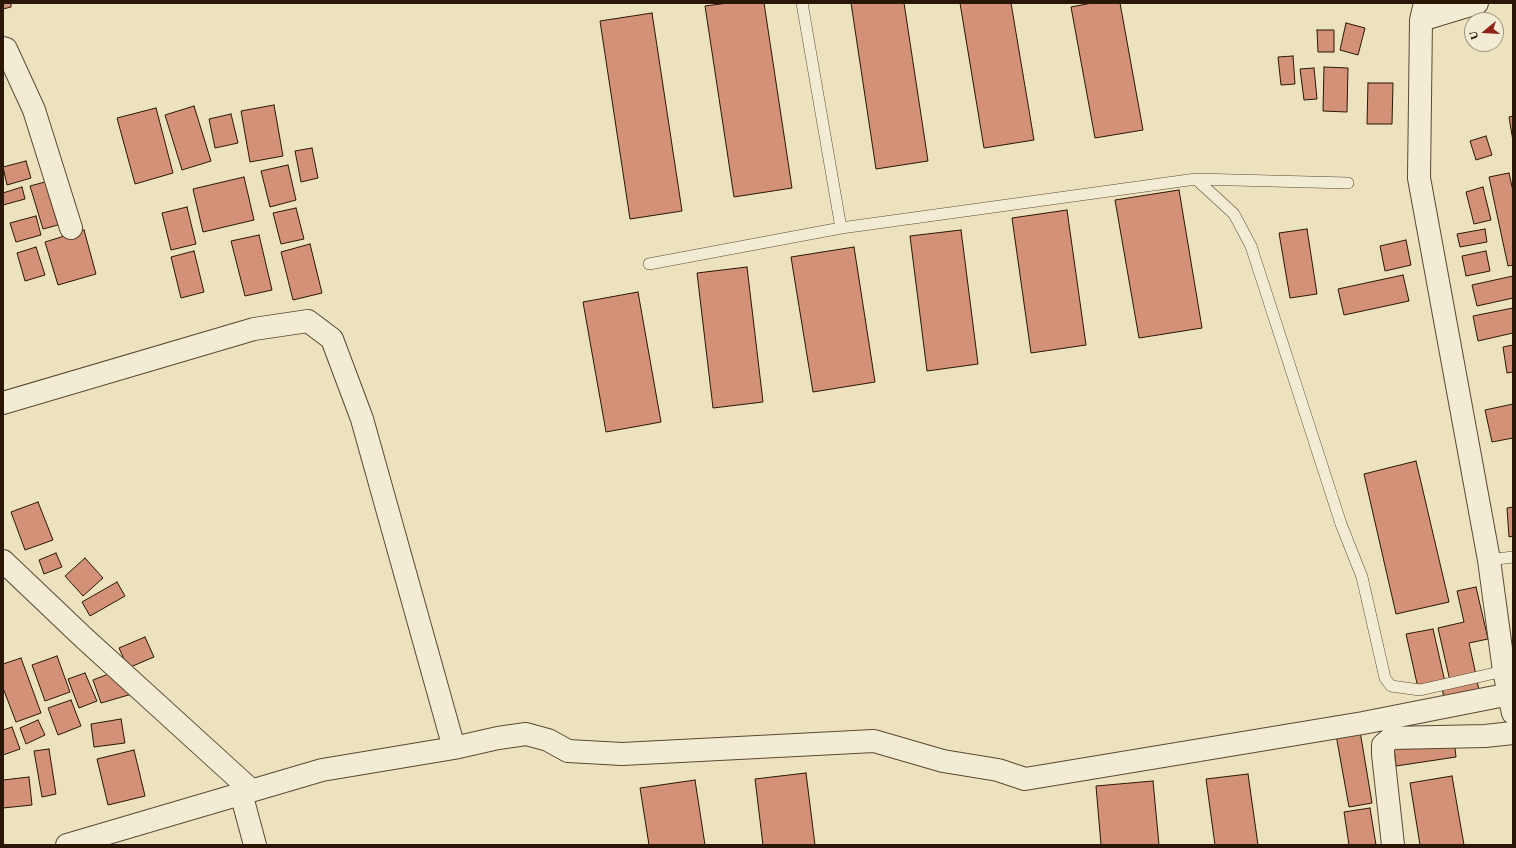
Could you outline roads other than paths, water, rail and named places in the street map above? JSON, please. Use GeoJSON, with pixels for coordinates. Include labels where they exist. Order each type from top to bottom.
{"type":"FeatureCollection","features":[{"type":"Feature","properties":{"kind":"street"},"geometry":{"type":"LineString","coordinates":[[67,845],[322,770],[454,748],[498,738],[526,734],[548,740],[568,751],[622,754],[874,742],[943,761],[998,770],[1025,780],[1363,723],[1511,704],[1504,671],[1489,560],[1419,178],[1423,12],[1477,3]]}},
{"type":"Feature","properties":{"kind":"street"},"geometry":{"type":"LineString","coordinates":[[3,48],[6,49],[34,110],[71,228]]}},
{"type":"Feature","properties":{"kind":"street"},"geometry":{"type":"LineString","coordinates":[[3,403],[254,329],[308,321],[332,339],[362,419],[454,748]]}},
{"type":"Feature","properties":{"kind":"street"},"geometry":{"type":"LineString","coordinates":[[3,561],[246,792],[255,845]]}},
{"type":"Feature","properties":{"kind":"street"},"geometry":{"type":"LineString","coordinates":[[1393,845],[1383,754],[1383,746],[1391,738],[1485,736],[1513,733]]}},
{"type":"Feature","properties":{"kind":"lane"},"geometry":{"type":"LineString","coordinates":[[802,3],[842,228]]}},
{"type":"Feature","properties":{"kind":"lane"},"geometry":{"type":"LineString","coordinates":[[1196,179],[1234,214],[1251,246],[1341,524],[1362,577],[1385,678],[1391,686],[1420,690],[1504,671]]}},
{"type":"Feature","properties":{"kind":"lane"},"geometry":{"type":"LineString","coordinates":[[649,264],[842,228],[1196,179],[1348,182]]}},
{"type":"Feature","properties":{"kind":"lane"},"geometry":{"type":"LineString","coordinates":[[1489,560],[1513,557]]}}]}
